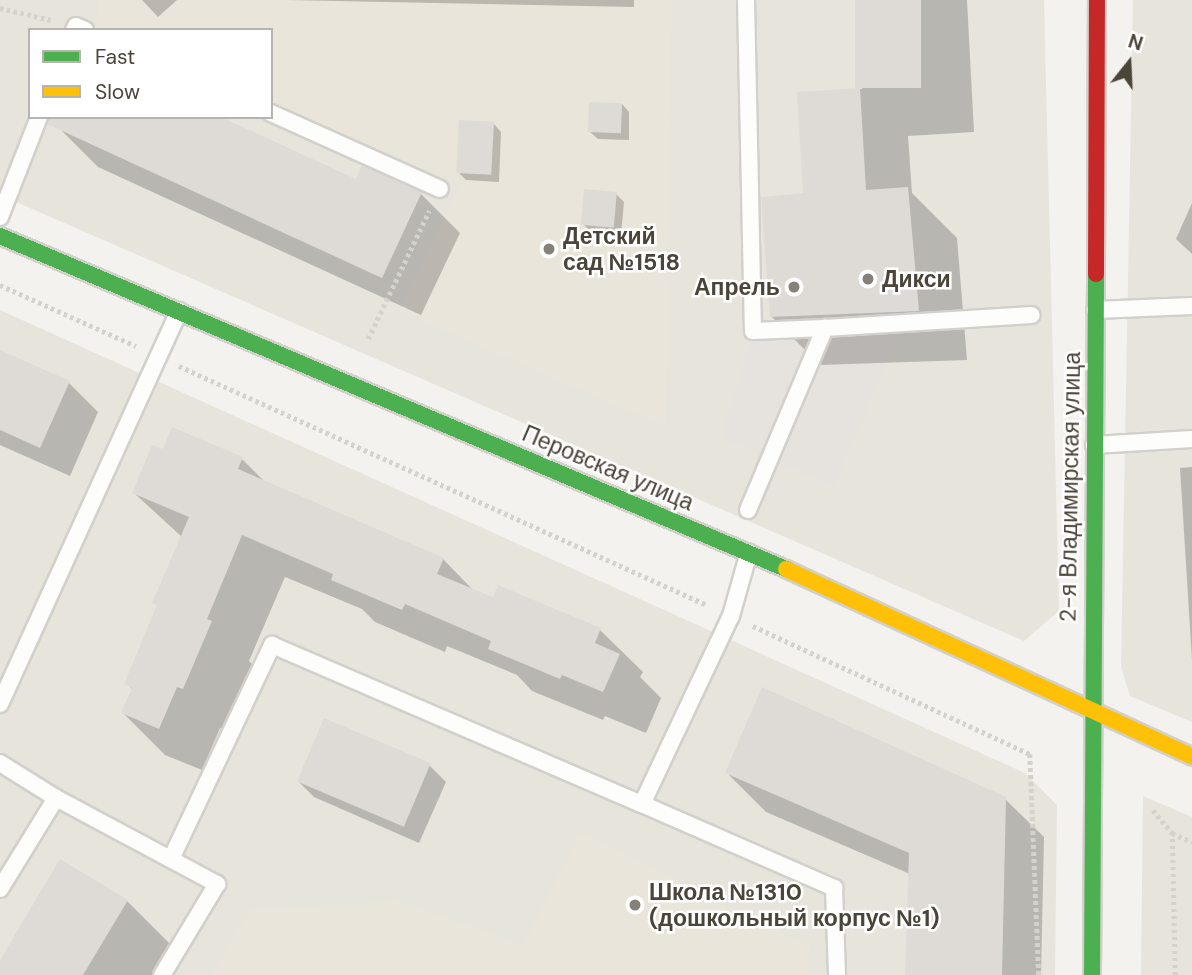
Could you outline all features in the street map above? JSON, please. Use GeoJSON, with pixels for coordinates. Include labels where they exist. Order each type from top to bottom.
{"type":"FeatureCollection","features":[{"type":"Feature","properties":{"kind":"main road","name":"2-я Владимирская улица"},"geometry":{"type":"LineString","coordinates":[[1092,975],[1097,0]]}},
{"type":"Feature","properties":{"kind":"main road","name":"Перовская улица"},"geometry":{"type":"LineString","coordinates":[[0,236],[749,552],[1192,757]]}},
{"type":"Feature","properties":{"kind":"lane"},"geometry":{"type":"LineString","coordinates":[[746,0],[753,331],[1032,315]]}},
{"type":"Feature","properties":{"kind":"lane"},"geometry":{"type":"LineString","coordinates":[[273,114],[440,189]]}},
{"type":"Feature","properties":{"kind":"lane"},"geometry":{"type":"LineString","coordinates":[[0,217],[38,119]]}},
{"type":"Feature","properties":{"kind":"lane"},"geometry":{"type":"LineString","coordinates":[[1095,310],[1192,306]]}},
{"type":"Feature","properties":{"kind":"lane"},"geometry":{"type":"LineString","coordinates":[[0,704],[179,311]]}},
{"type":"Feature","properties":{"kind":"lane"},"geometry":{"type":"LineString","coordinates":[[748,510],[825,328]]}},
{"type":"Feature","properties":{"kind":"lane"},"geometry":{"type":"LineString","coordinates":[[1094,445],[1192,439]]}},
{"type":"Feature","properties":{"kind":"lane"},"geometry":{"type":"LineString","coordinates":[[642,804],[732,616],[749,552]]}},
{"type":"Feature","properties":{"kind":"lane"},"geometry":{"type":"LineString","coordinates":[[171,859],[272,645],[834,888],[837,975]]}},
{"type":"Feature","properties":{"kind":"lane"},"geometry":{"type":"LineString","coordinates":[[0,763],[56,798],[217,884],[162,975]]}},
{"type":"Feature","properties":{"kind":"lane"},"geometry":{"type":"LineString","coordinates":[[0,889],[56,798]]}},
{"type":"Feature","properties":{"kind":"path"},"geometry":{"type":"LineString","coordinates":[[0,8],[78,28]]}},
{"type":"Feature","properties":{"kind":"path"},"geometry":{"type":"LineString","coordinates":[[368,339],[440,189]]}},
{"type":"Feature","properties":{"kind":"path"},"geometry":{"type":"LineString","coordinates":[[0,285],[732,616],[1030,754],[1039,975]]}},
{"type":"Feature","properties":{"kind":"path"},"geometry":{"type":"LineString","coordinates":[[1153,810],[1171,833],[1192,842]]}},
{"type":"Feature","properties":{"kind":"path"},"geometry":{"type":"LineString","coordinates":[[1171,833],[1175,975]]}},
{"type":"Feature","properties":{"kind":"shaded area"},"geometry":{"type":"Polygon","coordinates":[[[0,0],[1044,0],[1059,611],[1024,641],[0,195],[0,0]]]}},
{"type":"Feature","properties":{"kind":"shaded area","name":"Детский сад №1518"},"geometry":{"type":"Polygon","coordinates":[[[99,0],[671,0],[666,427],[400,311],[460,186],[273,105],[273,28],[96,28],[99,0]]]}},
{"type":"Feature","properties":{"kind":"shaded area"},"geometry":{"type":"Polygon","coordinates":[[[1133,0],[1192,0],[1192,722],[1130,696],[1121,667],[1133,0]]]}},
{"type":"Feature","properties":{"kind":"shaded area"},"geometry":{"type":"Polygon","coordinates":[[[0,310],[1025,773],[1057,805],[1055,975],[0,975],[0,310]]]}},
{"type":"Feature","properties":{"kind":"shaded area"},"geometry":{"type":"Polygon","coordinates":[[[904,323],[834,487],[721,437],[753,331],[904,323]]]}},
{"type":"Feature","properties":{"kind":"shaded area"},"geometry":{"type":"Polygon","coordinates":[[[1143,796],[1192,817],[1192,975],[1141,975],[1143,796]]]}},
{"type":"Feature","properties":{"kind":"shaded area","name":"Школа №1310 (дошкольный корпус №1)"},"geometry":{"type":"Polygon","coordinates":[[[580,833],[810,946],[809,975],[212,975],[251,909],[400,901],[523,945],[580,833]]]}},
{"type":"Feature","properties":{"kind":"building"},"geometry":{"type":"Polygon","coordinates":[[[855,0],[921,0],[921,88],[855,88],[855,0]]]}},
{"type":"Feature","properties":{"kind":"building"},"geometry":{"type":"Polygon","coordinates":[[[860,88],[866,190],[908,187],[919,311],[770,317],[761,197],[803,193],[797,92],[860,88]]]}},
{"type":"Feature","properties":{"kind":"building"},"geometry":{"type":"Polygon","coordinates":[[[589,102],[622,103],[621,133],[588,132],[589,102]]]}},
{"type":"Feature","properties":{"kind":"building"},"geometry":{"type":"Polygon","coordinates":[[[48,119],[225,119],[356,179],[362,165],[422,192],[382,278],[47,124],[48,119]]]}},
{"type":"Feature","properties":{"kind":"building"},"geometry":{"type":"Polygon","coordinates":[[[459,120],[494,122],[491,175],[456,173],[459,120]]]}},
{"type":"Feature","properties":{"kind":"building"},"geometry":{"type":"Polygon","coordinates":[[[584,189],[617,192],[614,228],[581,225],[584,189]]]}},
{"type":"Feature","properties":{"kind":"building"},"geometry":{"type":"Polygon","coordinates":[[[0,350],[70,381],[40,448],[0,430],[0,350]]]}},
{"type":"Feature","properties":{"kind":"building"},"geometry":{"type":"Polygon","coordinates":[[[172,427],[243,457],[238,469],[444,558],[437,574],[493,597],[498,585],[601,628],[595,643],[620,654],[603,692],[562,675],[560,679],[488,649],[491,641],[405,604],[402,610],[331,580],[333,574],[242,535],[207,619],[212,621],[183,689],[177,687],[159,729],[121,713],[132,688],[124,684],[157,605],[152,603],[189,517],[132,493],[152,445],[163,449],[172,427]]]}},
{"type":"Feature","properties":{"kind":"building"},"geometry":{"type":"Polygon","coordinates":[[[762,687],[1006,797],[1002,975],[905,975],[909,853],[725,773],[762,687]]]}},
{"type":"Feature","properties":{"kind":"building"},"geometry":{"type":"Polygon","coordinates":[[[324,718],[431,763],[404,827],[297,782],[324,718]]]}},
{"type":"Feature","properties":{"kind":"building"},"geometry":{"type":"Polygon","coordinates":[[[60,859],[128,900],[83,975],[0,975],[0,960],[60,859]]]}},
{"type":"Feature","properties":{"kind":"traffic: fast"},"geometry":{"type":"LineString","coordinates":[[0,236],[786,569]]}},
{"type":"Feature","properties":{"kind":"traffic: fast"},"geometry":{"type":"LineString","coordinates":[[1092,975],[1096,274]]}},
{"type":"Feature","properties":{"kind":"traffic: slow"},"geometry":{"type":"LineString","coordinates":[[786,569],[1192,757]]}},
{"type":"Feature","properties":{"kind":"traffic: jam"},"geometry":{"type":"LineString","coordinates":[[1096,274],[1097,0]]}},
{"type":"Feature","properties":{"kind":"place","name":"Детский сад №1518"},"geometry":{"type":"Point","coordinates":[549,249]}},
{"type":"Feature","properties":{"kind":"place","name":"Дикси"},"geometry":{"type":"Point","coordinates":[868,279]}},
{"type":"Feature","properties":{"kind":"place","name":"Апрель"},"geometry":{"type":"Point","coordinates":[794,287]}},
{"type":"Feature","properties":{"kind":"place","name":"Школа №1310 (дошкольный корпус №1)"},"geometry":{"type":"Point","coordinates":[635,905]}}]}
